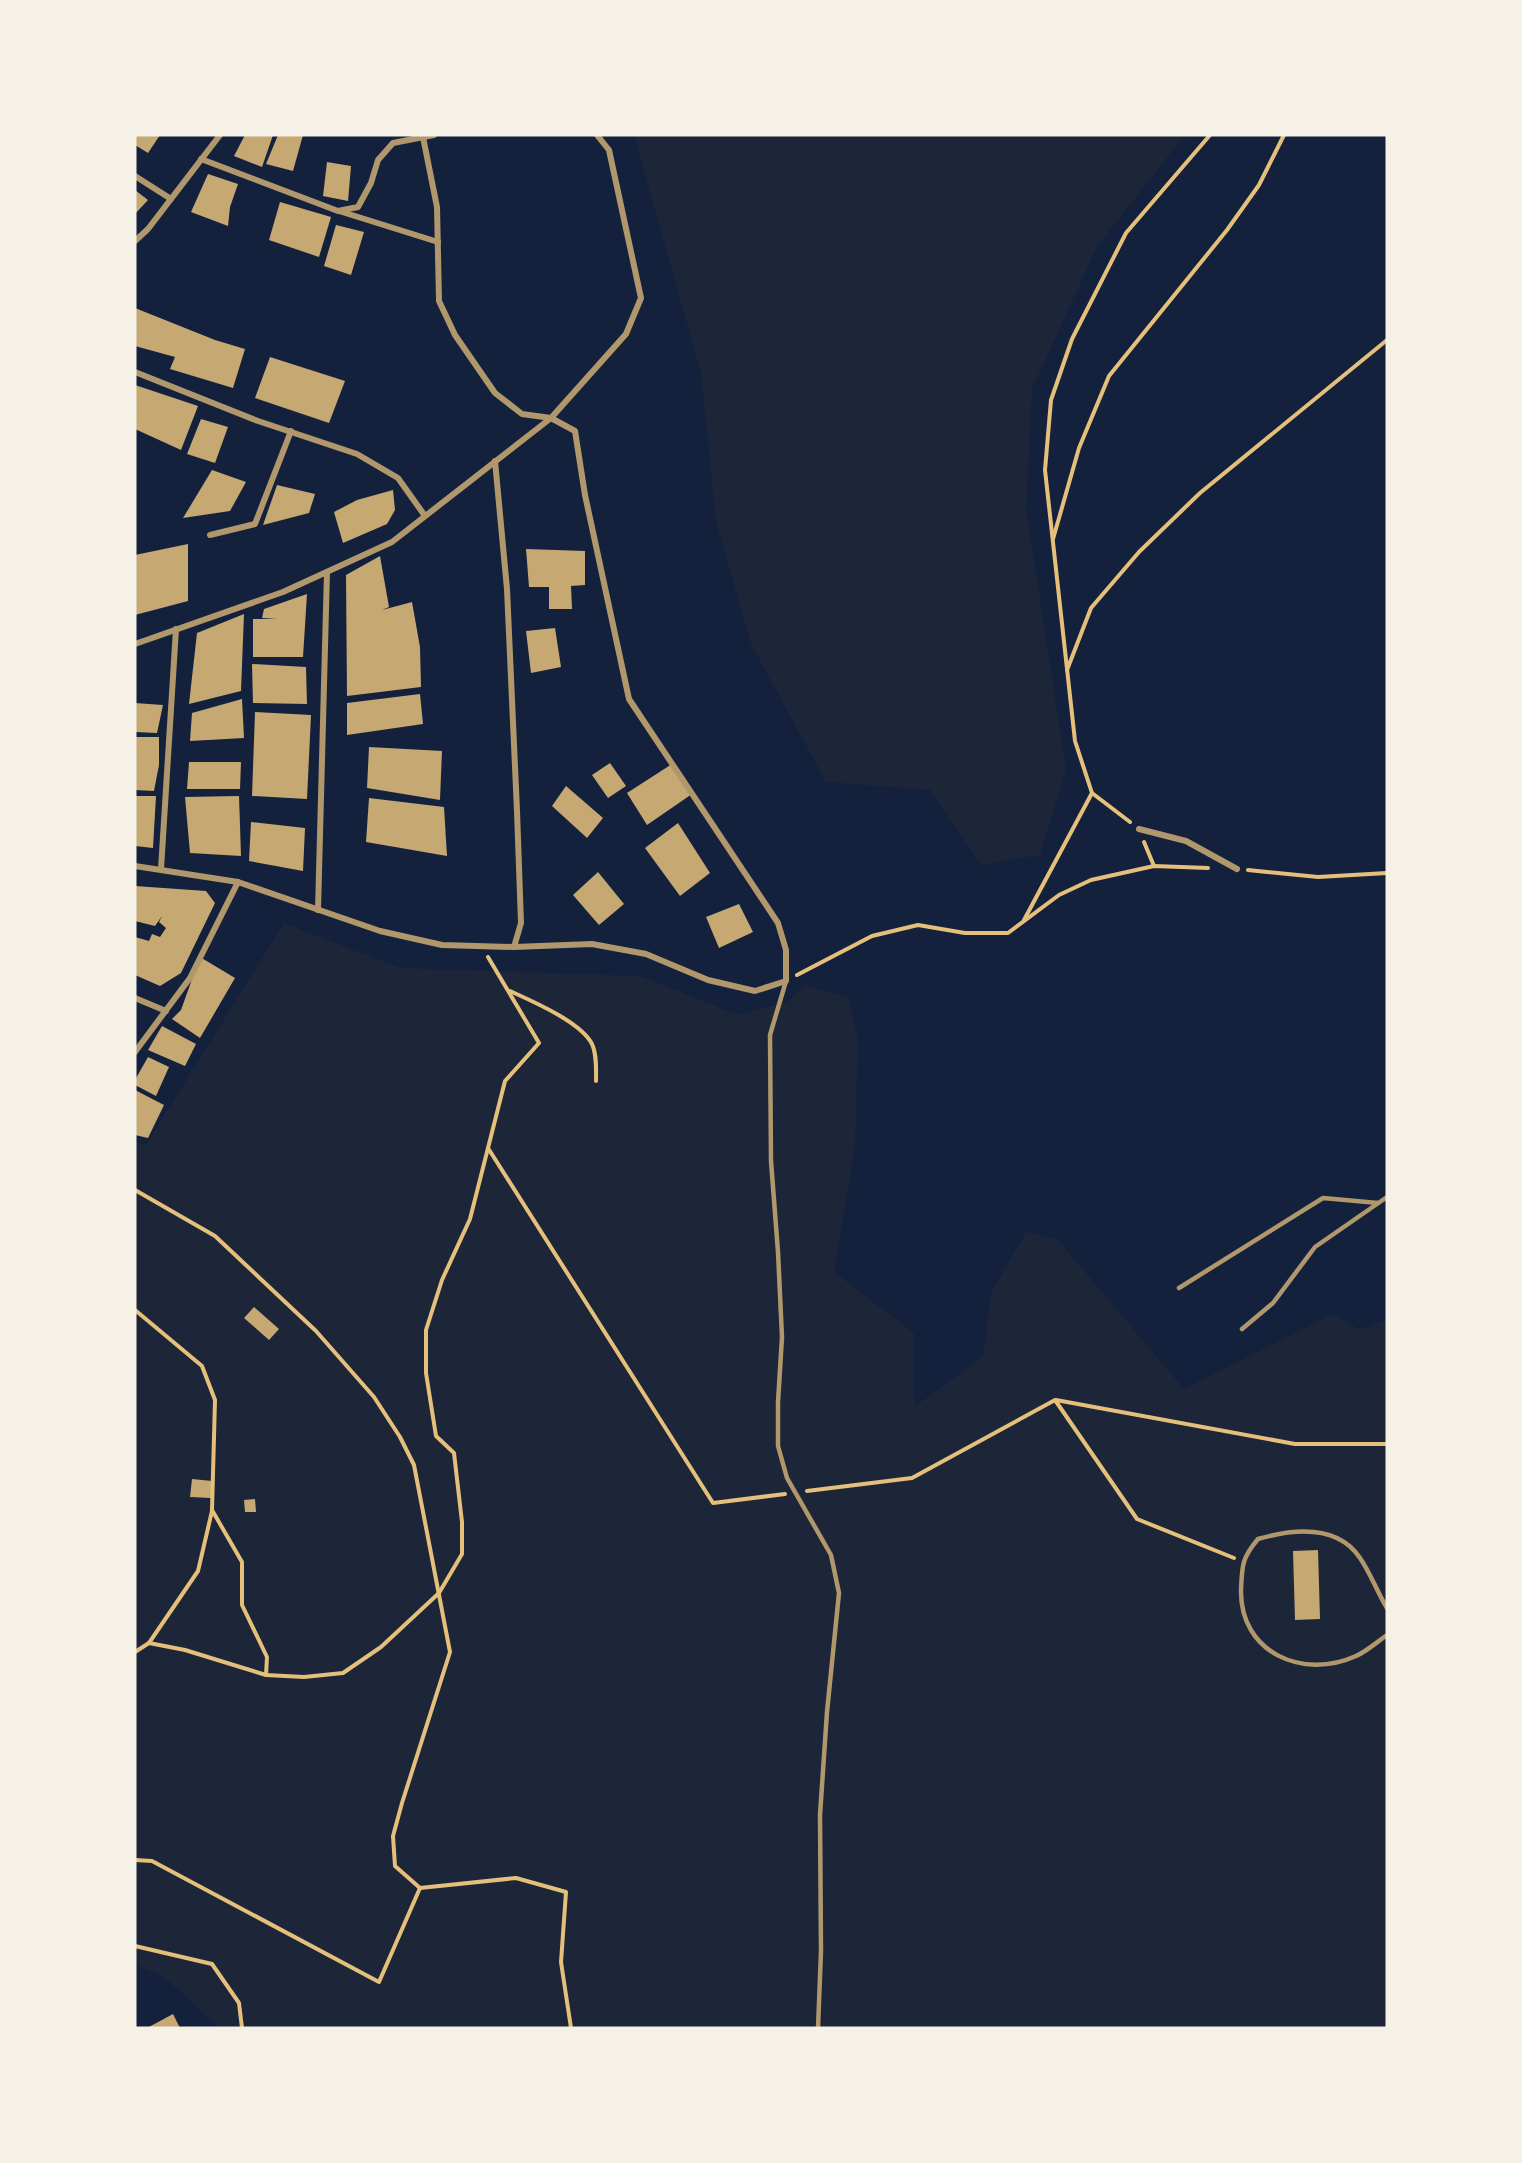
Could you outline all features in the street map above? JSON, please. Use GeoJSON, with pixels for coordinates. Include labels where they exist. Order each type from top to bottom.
{"type":"FeatureCollection","features":[{"type":"Feature","properties":{"kind":"street"},"geometry":{"type":"LineString","coordinates":[[135,241],[148,229],[220,135]]}},
{"type":"Feature","properties":{"kind":"street"},"geometry":{"type":"LineString","coordinates":[[338,211],[358,207],[371,183],[378,160],[393,142],[434,135]]}},
{"type":"Feature","properties":{"kind":"street"},"geometry":{"type":"LineString","coordinates":[[135,644],[283,592],[392,542],[551,418],[626,334],[641,298],[609,150],[597,135]]}},
{"type":"Feature","properties":{"kind":"street"},"geometry":{"type":"LineString","coordinates":[[135,866],[238,882],[380,932],[442,945],[514,947],[592,944],[646,954],[708,980],[754,991],[786,981],[786,950],[778,923],[629,699],[585,495],[575,431],[551,418],[522,414],[495,393],[455,336],[440,301],[437,207],[423,137]]}},
{"type":"Feature","properties":{"kind":"street"},"geometry":{"type":"LineString","coordinates":[[201,159],[338,211],[438,242]]}},
{"type":"Feature","properties":{"kind":"street"},"geometry":{"type":"LineString","coordinates":[[135,176],[171,199]]}},
{"type":"Feature","properties":{"kind":"street"},"geometry":{"type":"LineString","coordinates":[[135,372],[258,421],[357,454],[398,477],[426,516]]}},
{"type":"Feature","properties":{"kind":"street"},"geometry":{"type":"LineString","coordinates":[[210,535],[255,524],[291,432]]}},
{"type":"Feature","properties":{"kind":"street"},"geometry":{"type":"LineString","coordinates":[[495,461],[507,589],[518,822],[520,923],[514,947]]}},
{"type":"Feature","properties":{"kind":"street"},"geometry":{"type":"LineString","coordinates":[[318,910],[327,572]]}},
{"type":"Feature","properties":{"kind":"street"},"geometry":{"type":"LineString","coordinates":[[161,869],[176,629]]}},
{"type":"Feature","properties":{"kind":"street"},"geometry":{"type":"LineString","coordinates":[[1139,829],[1186,841],[1237,869]]}},
{"type":"Feature","properties":{"kind":"street"},"geometry":{"type":"LineString","coordinates":[[135,1052],[190,978],[238,882]]}},
{"type":"Feature","properties":{"kind":"street"},"geometry":{"type":"LineString","coordinates":[[135,998],[166,1011]]}},
{"type":"Feature","properties":{"kind":"lane"},"geometry":{"type":"LineString","coordinates":[[786,981],[770,1035],[771,1161],[782,1337],[778,1446],[787,1478],[831,1555],[839,1593],[827,1712],[820,1815],[821,1951],[818,2028]]}},
{"type":"Feature","properties":{"kind":"lane"},"geometry":{"type":"LineString","coordinates":[[1242,1329],[1274,1303],[1315,1247],[1387,1197]]}},
{"type":"Feature","properties":{"kind":"lane"},"geometry":{"type":"LineString","coordinates":[[1179,1288],[1323,1198],[1378,1203]]}},
{"type":"Feature","properties":{"kind":"lane"},"geometry":{"type":"LineString","coordinates":[[1387,1608],[1360,1558],[1346,1543],[1328,1534],[1305,1530],[1258,1539],[1243,1561],[1241,1605],[1246,1622],[1265,1648],[1280,1657],[1295,1662],[1317,1664],[1340,1661],[1357,1655],[1387,1635]]}},
{"type":"Feature","properties":{"kind":"path"},"geometry":{"type":"LineString","coordinates":[[1154,866],[1139,829],[1092,793],[1075,741],[1045,470],[1051,400],[1072,339],[1126,233],[1210,135]]}},
{"type":"Feature","properties":{"kind":"path"},"geometry":{"type":"LineString","coordinates":[[1052,542],[1079,448],[1109,376],[1227,230],[1258,185],[1284,135]]}},
{"type":"Feature","properties":{"kind":"path"},"geometry":{"type":"LineString","coordinates":[[1067,670],[1091,608],[1139,552],[1200,493],[1387,340]]}},
{"type":"Feature","properties":{"kind":"path"},"geometry":{"type":"LineString","coordinates":[[1023,921],[1092,793]]}},
{"type":"Feature","properties":{"kind":"path"},"geometry":{"type":"LineString","coordinates":[[786,981],[872,936],[918,925],[965,933],[1008,933],[1059,895],[1091,880],[1154,866],[1213,868]]}},
{"type":"Feature","properties":{"kind":"path"},"geometry":{"type":"LineString","coordinates":[[1237,869],[1318,877],[1387,873]]}},
{"type":"Feature","properties":{"kind":"path"},"geometry":{"type":"LineString","coordinates":[[149,1643],[185,1650],[266,1675],[304,1677],[343,1673],[381,1647],[439,1593],[462,1554],[462,1522],[454,1453],[436,1436],[426,1373],[426,1330],[442,1280],[470,1219],[505,1081],[539,1043],[482,946]]}},
{"type":"Feature","properties":{"kind":"path"},"geometry":{"type":"LineString","coordinates":[[508,990],[552,1011],[579,1029],[591,1042],[594,1051],[596,1081]]}},
{"type":"Feature","properties":{"kind":"path"},"geometry":{"type":"LineString","coordinates":[[488,1148],[713,1503],[912,1478],[1055,1400],[1295,1444],[1387,1444]]}},
{"type":"Feature","properties":{"kind":"path"},"geometry":{"type":"LineString","coordinates":[[135,1190],[215,1236],[316,1331],[374,1397],[400,1437],[414,1465],[450,1652],[393,1836],[395,1866],[420,1888],[516,1878],[566,1892],[561,1962],[571,2028]]}},
{"type":"Feature","properties":{"kind":"path"},"geometry":{"type":"LineString","coordinates":[[135,1310],[202,1366],[215,1400],[212,1510],[198,1570],[149,1643],[136,1651],[135,1658]]}},
{"type":"Feature","properties":{"kind":"path"},"geometry":{"type":"LineString","coordinates":[[1055,1400],[1137,1519],[1243,1561]]}},
{"type":"Feature","properties":{"kind":"path"},"geometry":{"type":"LineString","coordinates":[[212,1510],[242,1562],[242,1605],[267,1657],[266,1675]]}},
{"type":"Feature","properties":{"kind":"path"},"geometry":{"type":"LineString","coordinates":[[135,1860],[152,1861],[379,1982],[420,1888]]}},
{"type":"Feature","properties":{"kind":"path"},"geometry":{"type":"LineString","coordinates":[[135,1946],[212,1964],[239,2003],[242,2028]]}},
{"type":"Feature","properties":{"kind":"shaded area"},"geometry":{"type":"Polygon","coordinates":[[[634,135],[1185,135],[1098,245],[1032,389],[1026,508],[1066,769],[1040,855],[981,865],[930,790],[826,782],[751,644],[716,522],[701,373],[634,135]]]}},
{"type":"Feature","properties":{"kind":"shaded area"},"geometry":{"type":"Polygon","coordinates":[[[284,923],[400,968],[640,976],[738,1015],[789,1001],[804,985],[848,997],[858,1040],[855,1147],[834,1272],[914,1333],[914,1407],[983,1357],[991,1293],[1026,1232],[1058,1240],[1184,1389],[1333,1314],[1360,1330],[1387,1319],[1387,2028],[213,2028],[215,2024],[163,1976],[135,1965],[135,1142],[146,1145],[284,923]]]}},
{"type":"Feature","properties":{"kind":"building"},"geometry":{"type":"Polygon","coordinates":[[[135,135],[160,135],[148,153],[135,145],[135,135]]]}},
{"type":"Feature","properties":{"kind":"building"},"geometry":{"type":"Polygon","coordinates":[[[245,135],[273,135],[262,167],[234,156],[245,135]]]}},
{"type":"Feature","properties":{"kind":"building"},"geometry":{"type":"Polygon","coordinates":[[[278,135],[303,135],[293,171],[266,164],[278,135]]]}},
{"type":"Feature","properties":{"kind":"building"},"geometry":{"type":"Polygon","coordinates":[[[327,162],[351,166],[348,201],[323,196],[327,162]]]}},
{"type":"Feature","properties":{"kind":"building"},"geometry":{"type":"Polygon","coordinates":[[[208,174],[238,184],[230,207],[228,226],[191,212],[208,174]]]}},
{"type":"Feature","properties":{"kind":"building"},"geometry":{"type":"Polygon","coordinates":[[[135,190],[148,200],[135,214],[135,190]]]}},
{"type":"Feature","properties":{"kind":"building"},"geometry":{"type":"Polygon","coordinates":[[[280,202],[331,217],[319,257],[269,240],[280,202]]]}},
{"type":"Feature","properties":{"kind":"building"},"geometry":{"type":"Polygon","coordinates":[[[336,225],[364,232],[351,275],[324,266],[336,225]]]}},
{"type":"Feature","properties":{"kind":"building"},"geometry":{"type":"Polygon","coordinates":[[[135,308],[215,340],[245,349],[233,388],[170,369],[175,357],[135,346],[135,308]]]}},
{"type":"Feature","properties":{"kind":"building"},"geometry":{"type":"Polygon","coordinates":[[[270,357],[345,381],[329,423],[255,398],[270,357]]]}},
{"type":"Feature","properties":{"kind":"building"},"geometry":{"type":"Polygon","coordinates":[[[135,385],[198,406],[181,450],[135,429],[135,385]]]}},
{"type":"Feature","properties":{"kind":"building"},"geometry":{"type":"Polygon","coordinates":[[[201,419],[228,427],[215,463],[187,454],[201,419]]]}},
{"type":"Feature","properties":{"kind":"building"},"geometry":{"type":"Polygon","coordinates":[[[212,470],[246,482],[230,511],[183,518],[212,470]]]}},
{"type":"Feature","properties":{"kind":"building"},"geometry":{"type":"Polygon","coordinates":[[[277,485],[315,494],[309,513],[263,525],[277,485]]]}},
{"type":"Feature","properties":{"kind":"building"},"geometry":{"type":"Polygon","coordinates":[[[393,490],[395,510],[387,524],[343,543],[334,512],[357,500],[393,490]]]}},
{"type":"Feature","properties":{"kind":"building"},"geometry":{"type":"Polygon","coordinates":[[[188,544],[188,601],[135,615],[135,555],[188,544]]]}},
{"type":"Feature","properties":{"kind":"building"},"geometry":{"type":"Polygon","coordinates":[[[526,549],[585,551],[585,585],[571,586],[572,609],[549,609],[549,587],[529,587],[526,549]]]}},
{"type":"Feature","properties":{"kind":"building"},"geometry":{"type":"Polygon","coordinates":[[[380,556],[389,607],[382,610],[412,602],[420,647],[421,687],[347,696],[346,575],[380,556]]]}},
{"type":"Feature","properties":{"kind":"building"},"geometry":{"type":"Polygon","coordinates":[[[307,594],[303,657],[253,657],[253,619],[277,619],[262,618],[264,609],[307,594]]]}},
{"type":"Feature","properties":{"kind":"building"},"geometry":{"type":"Polygon","coordinates":[[[244,614],[241,691],[189,704],[197,633],[244,614]]]}},
{"type":"Feature","properties":{"kind":"building"},"geometry":{"type":"Polygon","coordinates":[[[555,628],[561,667],[531,673],[526,631],[555,628]]]}},
{"type":"Feature","properties":{"kind":"building"},"geometry":{"type":"Polygon","coordinates":[[[252,664],[306,667],[307,704],[253,703],[252,664]]]}},
{"type":"Feature","properties":{"kind":"building"},"geometry":{"type":"Polygon","coordinates":[[[420,694],[423,724],[347,735],[347,703],[420,694]]]}},
{"type":"Feature","properties":{"kind":"building"},"geometry":{"type":"Polygon","coordinates":[[[242,699],[244,738],[190,741],[192,713],[242,699]]]}},
{"type":"Feature","properties":{"kind":"building"},"geometry":{"type":"Polygon","coordinates":[[[135,703],[163,705],[157,733],[135,732],[135,703]]]}},
{"type":"Feature","properties":{"kind":"building"},"geometry":{"type":"Polygon","coordinates":[[[255,712],[311,715],[307,799],[252,796],[255,712]]]}},
{"type":"Feature","properties":{"kind":"building"},"geometry":{"type":"Polygon","coordinates":[[[135,737],[159,737],[159,765],[154,791],[135,790],[135,737]]]}},
{"type":"Feature","properties":{"kind":"building"},"geometry":{"type":"Polygon","coordinates":[[[369,747],[442,751],[440,800],[367,788],[369,747]]]}},
{"type":"Feature","properties":{"kind":"building"},"geometry":{"type":"Polygon","coordinates":[[[189,762],[241,762],[240,789],[187,789],[189,762]]]}},
{"type":"Feature","properties":{"kind":"building"},"geometry":{"type":"Polygon","coordinates":[[[610,763],[626,786],[608,798],[592,775],[610,763]]]}},
{"type":"Feature","properties":{"kind":"building"},"geometry":{"type":"Polygon","coordinates":[[[672,764],[692,794],[647,825],[627,793],[672,764]]]}},
{"type":"Feature","properties":{"kind":"building"},"geometry":{"type":"Polygon","coordinates":[[[566,786],[603,818],[587,838],[552,806],[566,786]]]}},
{"type":"Feature","properties":{"kind":"building"},"geometry":{"type":"Polygon","coordinates":[[[135,796],[156,796],[153,848],[135,846],[135,796]]]}},
{"type":"Feature","properties":{"kind":"building"},"geometry":{"type":"Polygon","coordinates":[[[239,796],[241,856],[190,853],[185,797],[239,796]]]}},
{"type":"Feature","properties":{"kind":"building"},"geometry":{"type":"Polygon","coordinates":[[[369,798],[444,807],[447,856],[366,842],[369,798]]]}},
{"type":"Feature","properties":{"kind":"building"},"geometry":{"type":"Polygon","coordinates":[[[251,822],[305,828],[303,871],[249,861],[251,822]]]}},
{"type":"Feature","properties":{"kind":"building"},"geometry":{"type":"Polygon","coordinates":[[[678,823],[710,873],[680,896],[645,848],[678,823]]]}},
{"type":"Feature","properties":{"kind":"building"},"geometry":{"type":"Polygon","coordinates":[[[598,872],[624,904],[599,925],[573,895],[598,872]]]}},
{"type":"Feature","properties":{"kind":"building"},"geometry":{"type":"Polygon","coordinates":[[[135,886],[206,891],[215,903],[181,973],[160,986],[135,975],[135,937],[149,941],[152,934],[160,937],[166,928],[159,922],[162,916],[155,926],[135,921],[135,886]]]}},
{"type":"Feature","properties":{"kind":"building"},"geometry":{"type":"Polygon","coordinates":[[[739,904],[753,932],[719,948],[706,917],[739,904]]]}},
{"type":"Feature","properties":{"kind":"building"},"geometry":{"type":"Polygon","coordinates":[[[200,957],[235,978],[200,1038],[172,1019],[181,1010],[200,957]]]}},
{"type":"Feature","properties":{"kind":"building"},"geometry":{"type":"Polygon","coordinates":[[[162,1026],[196,1044],[185,1066],[148,1050],[162,1026]]]}},
{"type":"Feature","properties":{"kind":"building"},"geometry":{"type":"Polygon","coordinates":[[[148,1057],[169,1067],[156,1096],[135,1085],[135,1080],[148,1057]]]}},
{"type":"Feature","properties":{"kind":"building"},"geometry":{"type":"Polygon","coordinates":[[[135,1090],[164,1105],[148,1138],[135,1135],[135,1090]]]}},
{"type":"Feature","properties":{"kind":"building"},"geometry":{"type":"Polygon","coordinates":[[[254,1307],[279,1329],[269,1340],[244,1318],[254,1307]]]}},
{"type":"Feature","properties":{"kind":"building"},"geometry":{"type":"Polygon","coordinates":[[[192,1479],[212,1481],[211,1498],[190,1497],[192,1479]]]}},
{"type":"Feature","properties":{"kind":"building"},"geometry":{"type":"Polygon","coordinates":[[[255,1499],[256,1512],[245,1512],[244,1500],[255,1499]]]}},
{"type":"Feature","properties":{"kind":"building"},"geometry":{"type":"Polygon","coordinates":[[[1318,1550],[1320,1619],[1295,1620],[1293,1551],[1318,1550]]]}},
{"type":"Feature","properties":{"kind":"building"},"geometry":{"type":"Polygon","coordinates":[[[173,2014],[180,2028],[147,2028],[173,2014]]]}}]}
